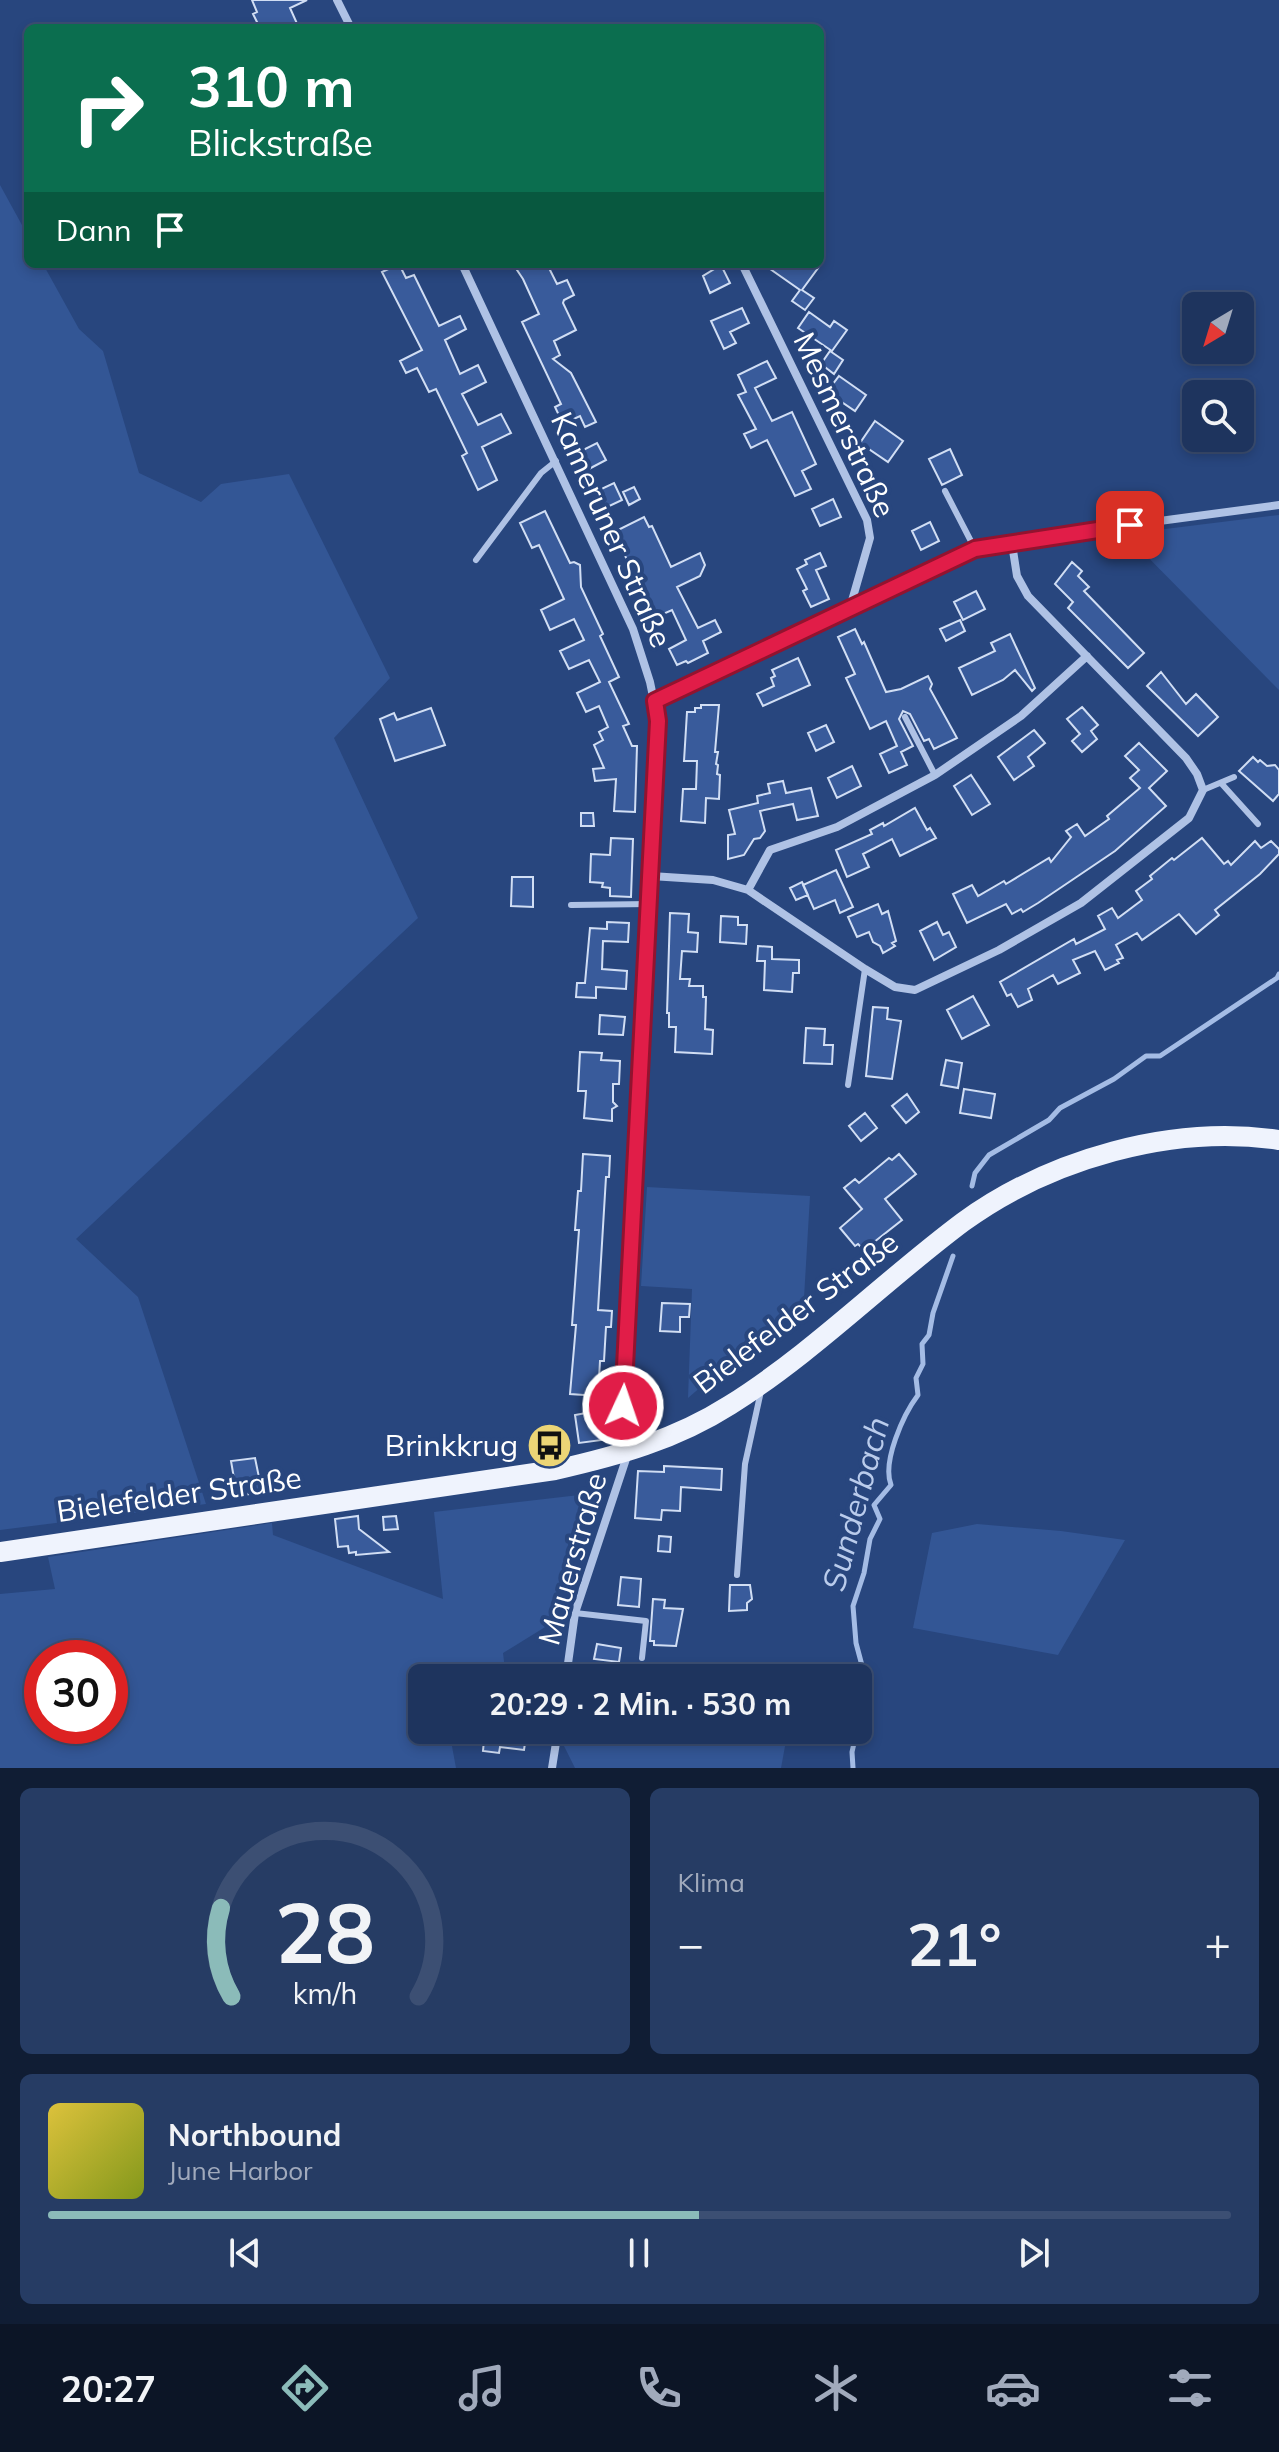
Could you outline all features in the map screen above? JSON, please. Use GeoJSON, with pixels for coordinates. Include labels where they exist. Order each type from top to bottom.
{"type":"FeatureCollection","features":[{"type":"Feature","properties":{"kind":"main road","name":"Bielefelder Straße"},"geometry":{"type":"LineString","coordinates":[[0,1552],[555,1470],[628,1453],[697,1424],[762,1384],[965,1221],[1030,1183],[1092,1159],[1167,1141],[1238,1137],[1279,1140]]}},
{"type":"Feature","properties":{"kind":"street"},"geometry":{"type":"LineString","coordinates":[[337,0],[349,24]]}},
{"type":"Feature","properties":{"kind":"street","name":"Kameruner Straße"},"geometry":{"type":"LineString","coordinates":[[464,268],[633,629],[658,721],[623,1406],[628,1453]]}},
{"type":"Feature","properties":{"kind":"street","name":"Mesmerstraße"},"geometry":{"type":"LineString","coordinates":[[744,268],[867,520],[870,538],[849,611]]}},
{"type":"Feature","properties":{"kind":"street"},"geometry":{"type":"LineString","coordinates":[[655,701],[975,549],[991,544],[1012,544],[1040,537],[1279,505]]}},
{"type":"Feature","properties":{"kind":"street"},"geometry":{"type":"LineString","coordinates":[[651,876],[713,880],[748,890],[895,987],[915,990],[999,950],[1093,893],[1189,818],[1203,790],[1197,774],[1186,758],[1028,596],[1017,576],[1012,544]]}},
{"type":"Feature","properties":{"kind":"street"},"geometry":{"type":"LineString","coordinates":[[748,890],[770,850],[837,827],[935,775],[1021,716],[1087,656]]}},
{"type":"Feature","properties":{"kind":"street","name":"Mauerstraße"},"geometry":{"type":"LineString","coordinates":[[568,1664],[575,1613],[628,1453]]}},
{"type":"Feature","properties":{"kind":"street"},"geometry":{"type":"LineString","coordinates":[[552,1768],[556,1744]]}},
{"type":"Feature","properties":{"kind":"lane"},"geometry":{"type":"LineString","coordinates":[[476,560],[541,473],[556,461]]}},
{"type":"Feature","properties":{"kind":"lane"},"geometry":{"type":"LineString","coordinates":[[945,491],[975,549]]}},
{"type":"Feature","properties":{"kind":"lane"},"geometry":{"type":"LineString","coordinates":[[905,717],[935,775]]}},
{"type":"Feature","properties":{"kind":"lane"},"geometry":{"type":"LineString","coordinates":[[1203,790],[1234,777]]}},
{"type":"Feature","properties":{"kind":"lane"},"geometry":{"type":"LineString","coordinates":[[1221,783],[1258,824]]}},
{"type":"Feature","properties":{"kind":"lane"},"geometry":{"type":"LineString","coordinates":[[571,905],[650,904]]}},
{"type":"Feature","properties":{"kind":"lane"},"geometry":{"type":"LineString","coordinates":[[848,1085],[865,969]]}},
{"type":"Feature","properties":{"kind":"lane"},"geometry":{"type":"LineString","coordinates":[[737,1575],[745,1464],[762,1384]]}},
{"type":"Feature","properties":{"kind":"lane"},"geometry":{"type":"LineString","coordinates":[[575,1613],[646,1621],[642,1658]]}},
{"type":"Feature","properties":{"kind":"shaded area"},"geometry":{"type":"Polygon","coordinates":[[[0,185],[24,229],[24,268],[45,268],[79,329],[103,351],[139,473],[201,502],[221,484],[289,474],[390,678],[334,738],[418,918],[76,1239],[138,1297],[206,1504],[0,1530],[0,185]]]}},
{"type":"Feature","properties":{"kind":"shaded area"},"geometry":{"type":"Polygon","coordinates":[[[1279,515],[1279,690],[1125,534],[1279,515]]]}},
{"type":"Feature","properties":{"kind":"shaded area"},"geometry":{"type":"Polygon","coordinates":[[[647,1187],[810,1196],[804,1298],[688,1398],[692,1289],[641,1286],[647,1187]]]}},
{"type":"Feature","properties":{"kind":"shaded area"},"geometry":{"type":"Polygon","coordinates":[[[588,1494],[550,1624],[503,1653],[504,1664],[408,1664],[408,1744],[452,1744],[456,1768],[0,1768],[0,1594],[55,1589],[48,1557],[272,1523],[273,1535],[443,1599],[434,1512],[588,1494]]]}},
{"type":"Feature","properties":{"kind":"shaded area"},"geometry":{"type":"Polygon","coordinates":[[[977,1524],[1125,1540],[1058,1655],[913,1628],[932,1533],[977,1524]]]}},
{"type":"Feature","properties":{"kind":"shaded area"},"geometry":{"type":"Polygon","coordinates":[[[785,1744],[781,1768],[575,1768],[564,1746],[785,1744]]]}},
{"type":"Feature","properties":{"kind":"building"},"geometry":{"type":"Polygon","coordinates":[[[252,0],[307,0],[290,8],[297,24],[258,24],[253,14],[257,12],[252,0]]]}},
{"type":"Feature","properties":{"kind":"building"},"geometry":{"type":"Polygon","coordinates":[[[401,268],[406,278],[414,275],[439,326],[460,316],[466,329],[445,340],[460,374],[478,365],[486,382],[462,394],[478,425],[501,414],[511,433],[482,447],[497,480],[478,490],[462,456],[467,453],[436,389],[429,392],[417,368],[406,373],[400,361],[422,350],[382,272],[401,268]]]}},
{"type":"Feature","properties":{"kind":"building"},"geometry":{"type":"Polygon","coordinates":[[[516,268],[549,268],[557,284],[567,280],[574,295],[563,303],[576,330],[554,341],[560,355],[553,359],[571,373],[596,422],[585,427],[580,416],[563,424],[555,407],[561,404],[522,322],[539,314],[516,268]]]}},
{"type":"Feature","properties":{"kind":"building"},"geometry":{"type":"Polygon","coordinates":[[[716,268],[722,268],[730,283],[710,293],[703,276],[716,268]]]}},
{"type":"Feature","properties":{"kind":"building"},"geometry":{"type":"Polygon","coordinates":[[[769,268],[818,268],[802,290],[814,298],[805,310],[792,301],[800,290],[769,268]]]}},
{"type":"Feature","properties":{"kind":"building"},"geometry":{"type":"Polygon","coordinates":[[[742,308],[749,323],[730,332],[736,343],[724,349],[711,321],[742,308]]]}},
{"type":"Feature","properties":{"kind":"building"},"geometry":{"type":"Polygon","coordinates":[[[809,312],[830,327],[834,321],[847,330],[832,351],[798,328],[809,312]]]}},
{"type":"Feature","properties":{"kind":"building"},"geometry":{"type":"Polygon","coordinates":[[[830,351],[843,360],[834,374],[821,364],[830,351]]]}},
{"type":"Feature","properties":{"kind":"building"},"geometry":{"type":"Polygon","coordinates":[[[767,361],[776,378],[755,388],[772,421],[792,412],[816,464],[802,471],[811,489],[795,496],[767,440],[751,448],[744,434],[756,429],[738,395],[746,392],[738,375],[767,361]]]}},
{"type":"Feature","properties":{"kind":"building"},"geometry":{"type":"Polygon","coordinates":[[[839,376],[866,395],[855,411],[827,392],[839,376]]]}},
{"type":"Feature","properties":{"kind":"building"},"geometry":{"type":"Polygon","coordinates":[[[875,421],[903,441],[888,462],[860,443],[875,421]]]}},
{"type":"Feature","properties":{"kind":"building"},"geometry":{"type":"Polygon","coordinates":[[[597,443],[606,460],[585,471],[577,453],[597,443]]]}},
{"type":"Feature","properties":{"kind":"building"},"geometry":{"type":"Polygon","coordinates":[[[950,449],[962,475],[942,485],[929,459],[950,449]]]}},
{"type":"Feature","properties":{"kind":"building"},"geometry":{"type":"Polygon","coordinates":[[[614,483],[622,500],[603,509],[595,492],[614,483]]]}},
{"type":"Feature","properties":{"kind":"building"},"geometry":{"type":"Polygon","coordinates":[[[634,487],[640,499],[629,505],[623,492],[634,487]]]}},
{"type":"Feature","properties":{"kind":"building"},"geometry":{"type":"Polygon","coordinates":[[[833,499],[841,517],[820,526],[812,509],[833,499]]]}},
{"type":"Feature","properties":{"kind":"building"},"geometry":{"type":"Polygon","coordinates":[[[545,511],[570,563],[580,565],[581,587],[619,677],[609,682],[629,724],[623,726],[632,746],[637,746],[635,812],[614,811],[616,779],[595,781],[593,769],[604,768],[594,745],[603,740],[599,732],[608,727],[599,706],[586,712],[577,693],[600,682],[589,660],[569,669],[560,651],[584,640],[574,619],[550,630],[541,610],[564,599],[539,545],[532,548],[520,523],[545,511]]]}},
{"type":"Feature","properties":{"kind":"building"},"geometry":{"type":"Polygon","coordinates":[[[644,517],[649,527],[652,526],[671,567],[700,553],[705,565],[700,576],[677,587],[698,628],[715,620],[721,632],[703,641],[708,653],[688,663],[677,665],[669,649],[686,640],[672,610],[654,618],[614,532],[644,517]]]}},
{"type":"Feature","properties":{"kind":"building"},"geometry":{"type":"Polygon","coordinates":[[[930,522],[939,541],[921,550],[912,531],[930,522]]]}},
{"type":"Feature","properties":{"kind":"building"},"geometry":{"type":"Polygon","coordinates":[[[820,553],[826,566],[816,570],[829,599],[811,607],[803,591],[807,589],[797,569],[807,564],[805,560],[820,553]]]}},
{"type":"Feature","properties":{"kind":"building"},"geometry":{"type":"Polygon","coordinates":[[[1072,562],[1082,571],[1078,576],[1089,587],[1084,591],[1144,653],[1128,668],[1068,608],[1073,602],[1055,584],[1072,562]]]}},
{"type":"Feature","properties":{"kind":"building"},"geometry":{"type":"Polygon","coordinates":[[[976,591],[985,609],[963,620],[954,602],[976,591]]]}},
{"type":"Feature","properties":{"kind":"building"},"geometry":{"type":"Polygon","coordinates":[[[960,620],[965,631],[946,641],[940,629],[960,620]]]}},
{"type":"Feature","properties":{"kind":"building"},"geometry":{"type":"Polygon","coordinates":[[[855,629],[886,692],[901,689],[928,676],[932,684],[930,689],[957,738],[934,749],[929,739],[924,741],[910,714],[903,711],[899,719],[913,746],[901,752],[907,765],[889,773],[880,754],[897,746],[886,721],[870,729],[846,678],[855,674],[838,637],[855,629]]]}},
{"type":"Feature","properties":{"kind":"building"},"geometry":{"type":"Polygon","coordinates":[[[1010,634],[1035,688],[1032,691],[1015,670],[1003,680],[972,695],[959,668],[995,651],[991,643],[1010,634]]]}},
{"type":"Feature","properties":{"kind":"building"},"geometry":{"type":"Polygon","coordinates":[[[798,658],[810,685],[763,706],[757,694],[774,686],[772,670],[798,658]]]}},
{"type":"Feature","properties":{"kind":"building"},"geometry":{"type":"Polygon","coordinates":[[[1161,672],[1186,704],[1196,694],[1218,717],[1198,736],[1147,686],[1161,672]]]}},
{"type":"Feature","properties":{"kind":"building"},"geometry":{"type":"Polygon","coordinates":[[[701,705],[719,705],[715,752],[718,752],[716,764],[717,774],[720,775],[719,799],[706,798],[705,823],[681,821],[683,789],[696,789],[697,761],[684,761],[687,712],[695,712],[695,708],[701,708],[701,705]]]}},
{"type":"Feature","properties":{"kind":"building"},"geometry":{"type":"Polygon","coordinates":[[[1082,707],[1098,725],[1091,731],[1097,739],[1082,752],[1072,741],[1080,734],[1067,719],[1082,707]]]}},
{"type":"Feature","properties":{"kind":"building"},"geometry":{"type":"Polygon","coordinates":[[[431,708],[445,745],[395,761],[380,719],[394,713],[397,720],[431,708]]]}},
{"type":"Feature","properties":{"kind":"building"},"geometry":{"type":"Polygon","coordinates":[[[826,725],[834,742],[816,751],[808,733],[826,725]]]}},
{"type":"Feature","properties":{"kind":"building"},"geometry":{"type":"Polygon","coordinates":[[[1034,730],[1045,743],[1028,757],[1034,766],[1014,780],[998,757],[1034,730]]]}},
{"type":"Feature","properties":{"kind":"building"},"geometry":{"type":"Polygon","coordinates":[[[1139,743],[1167,771],[1149,788],[1166,806],[1115,851],[1023,912],[1021,909],[1012,914],[1006,904],[967,923],[953,894],[972,885],[978,896],[1004,881],[1006,884],[1049,858],[1051,862],[1071,837],[1066,831],[1077,824],[1085,836],[1109,819],[1107,816],[1140,788],[1130,778],[1139,770],[1125,756],[1139,743]]]}},
{"type":"Feature","properties":{"kind":"building"},"geometry":{"type":"Polygon","coordinates":[[[1253,757],[1267,766],[1275,765],[1279,770],[1279,794],[1273,801],[1239,771],[1253,757]]]}},
{"type":"Feature","properties":{"kind":"building"},"geometry":{"type":"Polygon","coordinates":[[[852,766],[861,786],[837,798],[828,778],[852,766]]]}},
{"type":"Feature","properties":{"kind":"building"},"geometry":{"type":"Polygon","coordinates":[[[971,775],[990,804],[972,815],[954,786],[971,775]]]}},
{"type":"Feature","properties":{"kind":"building"},"geometry":{"type":"Polygon","coordinates":[[[783,781],[786,793],[811,788],[818,816],[797,820],[793,804],[760,811],[765,831],[760,838],[754,839],[744,855],[728,859],[728,835],[735,834],[729,810],[758,803],[757,796],[770,793],[768,784],[783,781]]]}},
{"type":"Feature","properties":{"kind":"building"},"geometry":{"type":"Polygon","coordinates":[[[915,808],[927,830],[930,828],[936,838],[900,856],[892,839],[863,854],[869,867],[847,877],[836,850],[872,834],[870,830],[883,823],[884,826],[915,808]]]}},
{"type":"Feature","properties":{"kind":"building"},"geometry":{"type":"Polygon","coordinates":[[[581,813],[593,813],[594,826],[581,826],[581,813]]]}},
{"type":"Feature","properties":{"kind":"building"},"geometry":{"type":"Polygon","coordinates":[[[611,838],[633,839],[631,897],[610,896],[610,888],[602,887],[603,883],[590,882],[591,854],[610,855],[611,838]]]}},
{"type":"Feature","properties":{"kind":"building"},"geometry":{"type":"Polygon","coordinates":[[[1202,838],[1224,864],[1228,861],[1231,865],[1255,841],[1261,848],[1271,841],[1279,849],[1279,854],[1260,874],[1215,910],[1219,915],[1196,934],[1179,914],[1142,940],[1137,933],[1116,945],[1123,958],[1105,970],[1095,951],[1073,960],[1080,973],[1058,984],[1053,975],[1028,989],[1032,1000],[1018,1007],[1011,994],[1007,996],[1000,982],[1074,939],[1076,944],[1105,929],[1098,916],[1112,908],[1118,918],[1142,900],[1136,891],[1152,879],[1150,876],[1202,838]]]}},
{"type":"Feature","properties":{"kind":"building"},"geometry":{"type":"Polygon","coordinates":[[[836,870],[853,907],[840,913],[835,900],[814,909],[803,885],[836,870]]]}},
{"type":"Feature","properties":{"kind":"building"},"geometry":{"type":"Polygon","coordinates":[[[512,877],[533,877],[533,907],[511,906],[512,877]]]}},
{"type":"Feature","properties":{"kind":"building"},"geometry":{"type":"Polygon","coordinates":[[[802,882],[808,895],[796,900],[790,888],[802,882]]]}},
{"type":"Feature","properties":{"kind":"building"},"geometry":{"type":"Polygon","coordinates":[[[878,904],[882,914],[888,911],[896,941],[892,943],[895,946],[883,953],[869,932],[857,937],[848,917],[878,904]]]}},
{"type":"Feature","properties":{"kind":"building"},"geometry":{"type":"Polygon","coordinates":[[[670,913],[689,914],[688,932],[698,933],[697,952],[682,951],[680,979],[690,979],[689,986],[703,986],[703,997],[706,997],[705,1029],[713,1030],[712,1054],[675,1052],[676,1027],[669,1027],[667,1013],[670,913]]]}},
{"type":"Feature","properties":{"kind":"building"},"geometry":{"type":"Polygon","coordinates":[[[721,916],[738,917],[738,925],[747,925],[746,944],[720,942],[721,916]]]}},
{"type":"Feature","properties":{"kind":"building"},"geometry":{"type":"Polygon","coordinates":[[[607,922],[629,923],[628,942],[603,941],[602,969],[627,971],[626,989],[596,987],[596,998],[576,997],[577,983],[585,983],[590,928],[607,929],[607,922]]]}},
{"type":"Feature","properties":{"kind":"building"},"geometry":{"type":"Polygon","coordinates":[[[937,922],[943,935],[949,932],[956,947],[934,960],[920,931],[937,922]]]}},
{"type":"Feature","properties":{"kind":"building"},"geometry":{"type":"Polygon","coordinates":[[[758,946],[772,947],[772,959],[799,960],[799,973],[793,973],[792,992],[764,990],[765,961],[757,961],[758,946]]]}},
{"type":"Feature","properties":{"kind":"building"},"geometry":{"type":"Polygon","coordinates":[[[973,996],[989,1025],[962,1039],[947,1010],[973,996]]]}},
{"type":"Feature","properties":{"kind":"building"},"geometry":{"type":"Polygon","coordinates":[[[873,1007],[888,1008],[887,1019],[901,1021],[892,1079],[866,1076],[873,1007]]]}},
{"type":"Feature","properties":{"kind":"building"},"geometry":{"type":"Polygon","coordinates":[[[600,1015],[625,1017],[623,1035],[599,1034],[600,1015]]]}},
{"type":"Feature","properties":{"kind":"building"},"geometry":{"type":"Polygon","coordinates":[[[806,1028],[825,1029],[824,1045],[833,1045],[832,1064],[804,1063],[806,1028]]]}},
{"type":"Feature","properties":{"kind":"building"},"geometry":{"type":"Polygon","coordinates":[[[580,1052],[602,1053],[601,1060],[620,1061],[619,1084],[613,1084],[613,1102],[617,1106],[612,1109],[612,1121],[584,1118],[586,1091],[578,1091],[580,1052]]]}},
{"type":"Feature","properties":{"kind":"building"},"geometry":{"type":"Polygon","coordinates":[[[946,1060],[962,1063],[958,1088],[941,1085],[946,1060]]]}},
{"type":"Feature","properties":{"kind":"building"},"geometry":{"type":"Polygon","coordinates":[[[964,1089],[995,1094],[991,1118],[960,1113],[964,1089]]]}},
{"type":"Feature","properties":{"kind":"building"},"geometry":{"type":"Polygon","coordinates":[[[907,1094],[919,1112],[906,1123],[892,1106],[907,1094]]]}},
{"type":"Feature","properties":{"kind":"building"},"geometry":{"type":"Polygon","coordinates":[[[865,1113],[877,1128],[861,1141],[849,1126],[865,1113]]]}},
{"type":"Feature","properties":{"kind":"building"},"geometry":{"type":"Polygon","coordinates":[[[583,1154],[610,1156],[598,1310],[612,1311],[611,1327],[606,1327],[604,1361],[600,1361],[598,1396],[570,1394],[579,1230],[575,1230],[583,1154]]]}},
{"type":"Feature","properties":{"kind":"building"},"geometry":{"type":"Polygon","coordinates":[[[899,1154],[916,1174],[885,1199],[902,1220],[864,1250],[858,1244],[855,1246],[840,1228],[862,1209],[844,1188],[855,1179],[859,1183],[889,1158],[892,1160],[899,1154]]]}},
{"type":"Feature","properties":{"kind":"building"},"geometry":{"type":"Polygon","coordinates":[[[662,1303],[690,1304],[689,1317],[680,1317],[680,1332],[660,1331],[662,1303]]]}},
{"type":"Feature","properties":{"kind":"building"},"geometry":{"type":"Polygon","coordinates":[[[597,1411],[602,1440],[579,1443],[575,1415],[597,1411]]]}},
{"type":"Feature","properties":{"kind":"building"},"geometry":{"type":"Polygon","coordinates":[[[255,1458],[262,1492],[237,1496],[231,1461],[255,1458]]]}},
{"type":"Feature","properties":{"kind":"building"},"geometry":{"type":"Polygon","coordinates":[[[664,1466],[722,1469],[721,1490],[681,1487],[680,1511],[662,1510],[661,1520],[635,1518],[638,1471],[664,1472],[664,1466]]]}},
{"type":"Feature","properties":{"kind":"building"},"geometry":{"type":"Polygon","coordinates":[[[358,1516],[359,1529],[389,1552],[356,1555],[356,1552],[349,1553],[348,1546],[338,1547],[335,1519],[358,1516]]]}},
{"type":"Feature","properties":{"kind":"building"},"geometry":{"type":"Polygon","coordinates":[[[396,1516],[398,1529],[384,1530],[383,1517],[396,1516]]]}},
{"type":"Feature","properties":{"kind":"building"},"geometry":{"type":"Polygon","coordinates":[[[659,1536],[671,1537],[670,1552],[658,1551],[659,1536]]]}},
{"type":"Feature","properties":{"kind":"building"},"geometry":{"type":"Polygon","coordinates":[[[621,1577],[641,1579],[639,1607],[618,1605],[621,1577]]]}},
{"type":"Feature","properties":{"kind":"building"},"geometry":{"type":"Polygon","coordinates":[[[730,1585],[750,1585],[752,1599],[747,1603],[747,1610],[729,1611],[730,1585]]]}},
{"type":"Feature","properties":{"kind":"building"},"geometry":{"type":"Polygon","coordinates":[[[653,1599],[665,1600],[664,1608],[683,1609],[676,1646],[654,1645],[654,1641],[650,1641],[653,1599]]]}},
{"type":"Feature","properties":{"kind":"building"},"geometry":{"type":"Polygon","coordinates":[[[597,1644],[621,1648],[619,1662],[594,1659],[597,1644]]]}},
{"type":"Feature","properties":{"kind":"building"},"geometry":{"type":"Polygon","coordinates":[[[484,1744],[525,1744],[524,1750],[500,1747],[499,1753],[483,1751],[484,1744]]]}},
{"type":"Feature","properties":{"kind":"waterway","name":"Sunderbach"},"geometry":{"type":"LineString","coordinates":[[972,1186],[975,1173],[989,1155],[1146,1056],[1160,1056],[1279,974]]}},
{"type":"Feature","properties":{"kind":"waterway","name":"Sunderbach"},"geometry":{"type":"LineString","coordinates":[[862,1664],[856,1643],[853,1606],[864,1573],[870,1539],[880,1519],[874,1505],[891,1485],[889,1464],[892,1452],[900,1426],[918,1395],[916,1378],[923,1364],[922,1344],[929,1335],[933,1313],[953,1256]]}},
{"type":"Feature","properties":{"kind":"waterway","name":"Sunderbach"},"geometry":{"type":"LineString","coordinates":[[853,1768],[854,1744]]}},
{"type":"Feature","properties":{"kind":"place","name":"Brinkkrug"},"geometry":{"type":"Point","coordinates":[549,1446]}},
{"type":"Feature","properties":{"kind":"route"},"geometry":{"type":"LineString","coordinates":[[623,1406],[650,904],[658,721],[655,701],[975,549],[991,544],[1012,544],[1040,537],[1130,525]]}}]}
